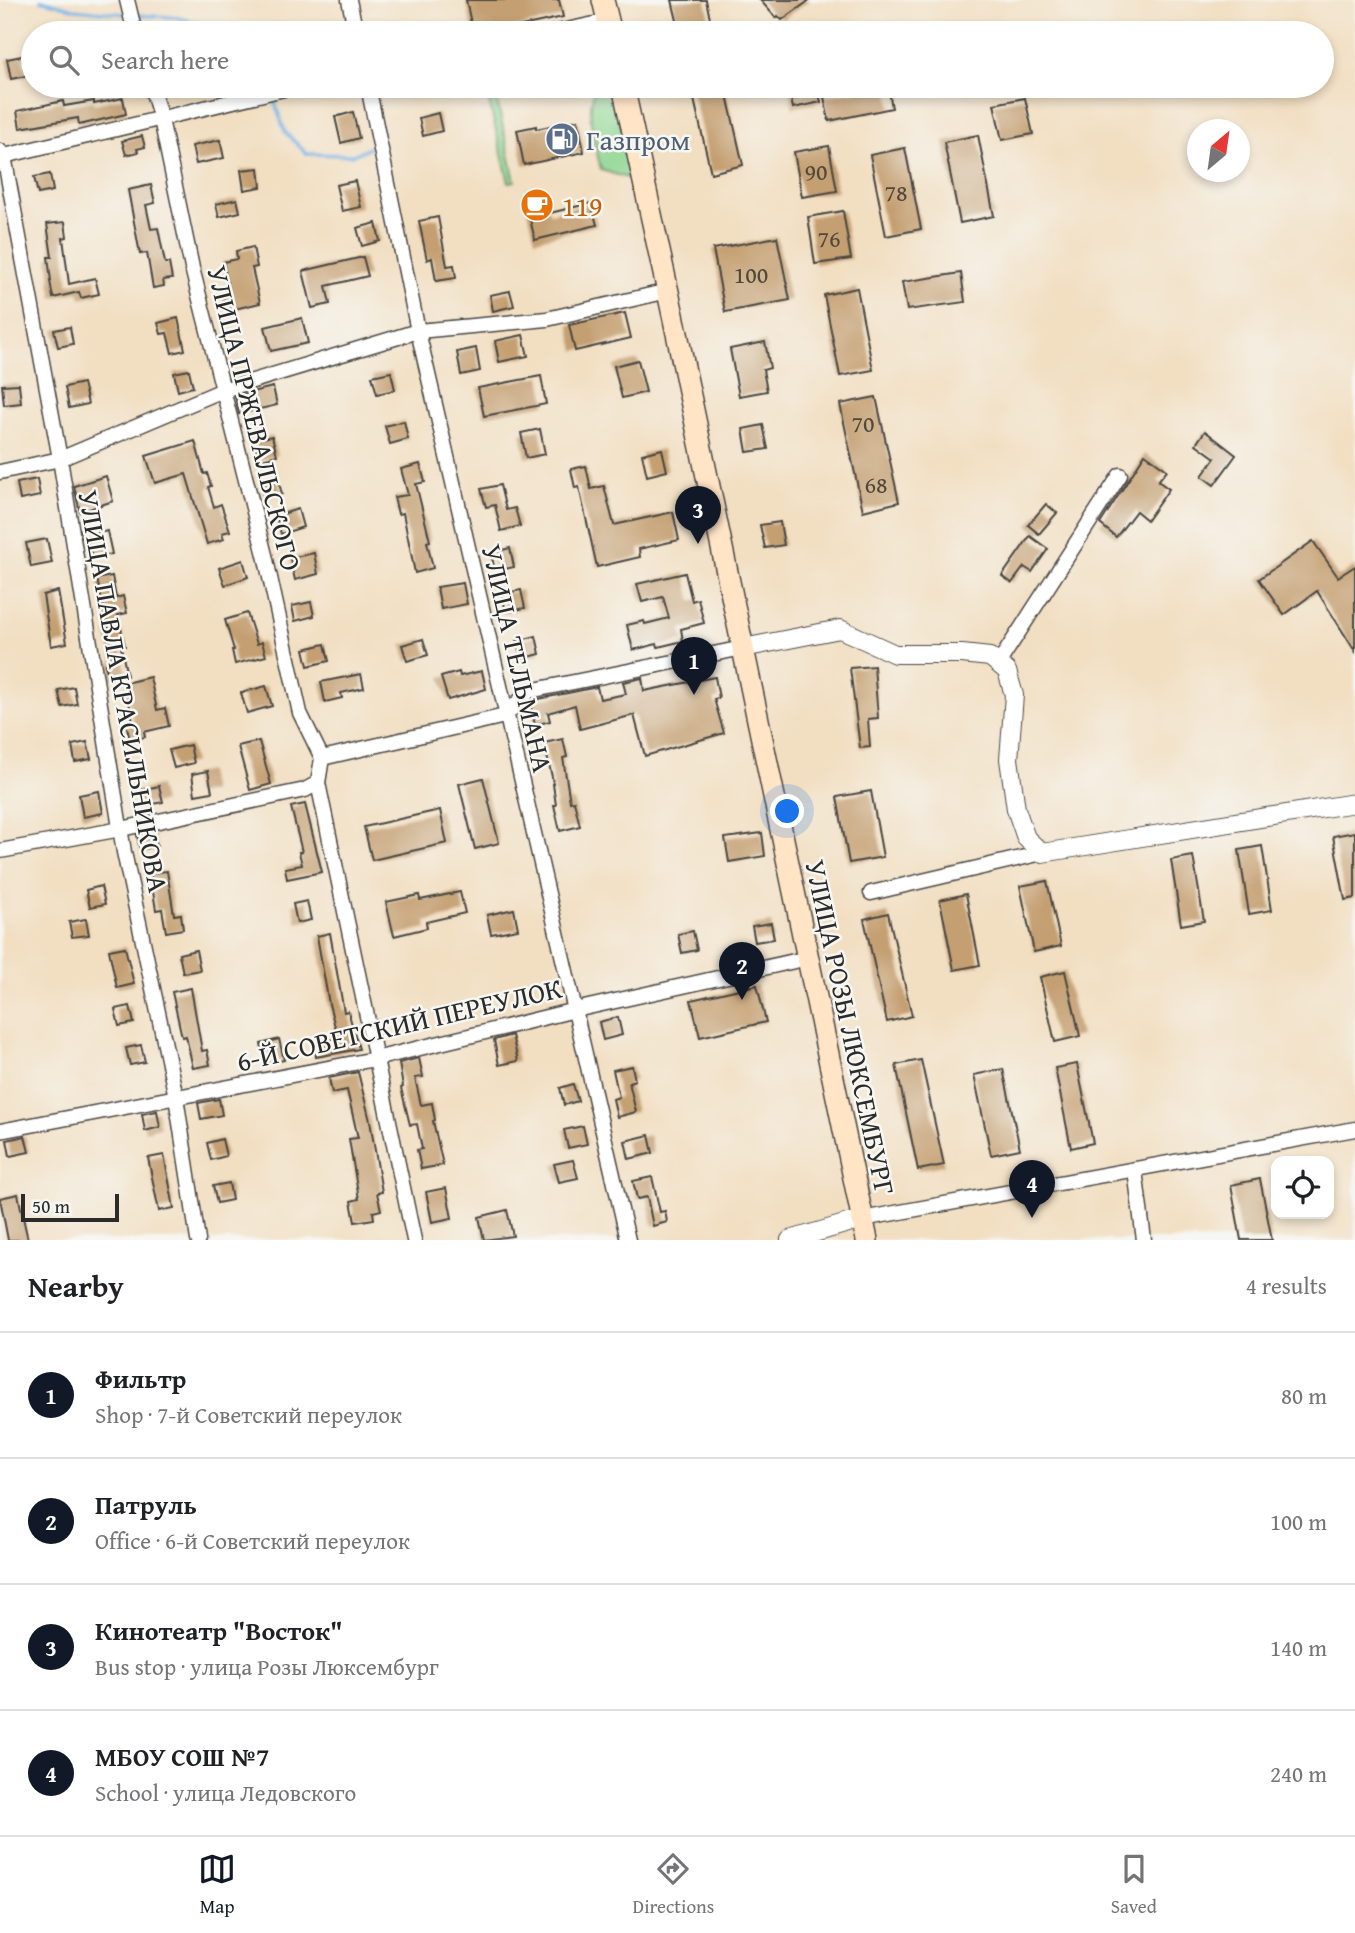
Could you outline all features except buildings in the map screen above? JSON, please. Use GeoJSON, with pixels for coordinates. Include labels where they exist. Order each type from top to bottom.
{"type":"FeatureCollection","features":[{"type":"Feature","properties":{"kind":"main road","name":"УЛИЦА РОЗЫ ЛЮКСЕМБУРГ"},"geometry":{"type":"LineString","coordinates":[[626,98],[864,1230]]}},
{"type":"Feature","properties":{"kind":"street"},"geometry":{"type":"LineString","coordinates":[[127,0],[132,21]]}},
{"type":"Feature","properties":{"kind":"street"},"geometry":{"type":"LineString","coordinates":[[349,0],[353,21]]}},
{"type":"Feature","properties":{"kind":"street","name":"УЛИЦА ПРЖЕВАЛЬСКОГО"},"geometry":{"type":"LineString","coordinates":[[155,98],[192,268],[265,555],[300,713],[322,758]]}},
{"type":"Feature","properties":{"kind":"street"},"geometry":{"type":"LineString","coordinates":[[1,155],[246,98]]}},
{"type":"Feature","properties":{"kind":"street","name":"УЛИЦА ТЕЛЬМАНА"},"geometry":{"type":"LineString","coordinates":[[370,98],[418,331],[628,1240]]}},
{"type":"Feature","properties":{"kind":"street","name":"УЛИЦА ПАВЛА КРАСИЛЬНИКОВА"},"geometry":{"type":"LineString","coordinates":[[1,155],[60,459],[121,829],[176,1097],[198,1240]]}},
{"type":"Feature","properties":{"kind":"street"},"geometry":{"type":"LineString","coordinates":[[0,472],[60,459],[223,390],[418,331],[547,319],[668,291]]}},
{"type":"Feature","properties":{"kind":"street"},"geometry":{"type":"LineString","coordinates":[[998,664],[1120,475]]}},
{"type":"Feature","properties":{"kind":"street"},"geometry":{"type":"LineString","coordinates":[[414,1240],[318,783],[322,758],[505,716],[529,691],[840,629],[895,654],[962,654],[990,657],[1007,671],[1014,695],[1009,759],[1016,809],[1026,838],[1042,853]]}},
{"type":"Feature","properties":{"kind":"street"},"geometry":{"type":"LineString","coordinates":[[0,851],[121,829],[305,790],[318,783]]}},
{"type":"Feature","properties":{"kind":"street"},"geometry":{"type":"LineString","coordinates":[[871,893],[1042,853],[1355,803]]}},
{"type":"Feature","properties":{"kind":"street","name":"6-Й СОВЕТСКИЙ ПЕРЕУЛОК"},"geometry":{"type":"LineString","coordinates":[[0,1131],[375,1059],[575,1010],[808,958]]}},
{"type":"Feature","properties":{"kind":"street"},"geometry":{"type":"LineString","coordinates":[[790,1240],[864,1230],[1135,1170],[1355,1129]]}},
{"type":"Feature","properties":{"kind":"street"},"geometry":{"type":"LineString","coordinates":[[1135,1170],[1144,1240]]}},
{"type":"Feature","properties":{"kind":"green space"},"geometry":{"type":"Polygon","coordinates":[[[488,98],[496,98],[515,181],[509,182],[488,98]]]}},
{"type":"Feature","properties":{"kind":"green space"},"geometry":{"type":"Polygon","coordinates":[[[593,98],[616,98],[634,180],[601,170],[591,107],[593,98]]]}},
{"type":"Feature","properties":{"kind":"waterway"},"geometry":{"type":"LineString","coordinates":[[41,0],[74,9],[125,14]]}},
{"type":"Feature","properties":{"kind":"waterway"},"geometry":{"type":"LineString","coordinates":[[136,15],[192,21]]}},
{"type":"Feature","properties":{"kind":"waterway"},"geometry":{"type":"LineString","coordinates":[[273,98],[285,132],[307,154],[353,155],[369,148]]}},
{"type":"Feature","properties":{"kind":"place","name":"Газпром"},"geometry":{"type":"Point","coordinates":[562,139]}},
{"type":"Feature","properties":{"kind":"place","name":"119"},"geometry":{"type":"Point","coordinates":[537,205]}},
{"type":"Feature","properties":{"kind":"place","name":"Кинотеатр \"Восток\""},"geometry":{"type":"Point","coordinates":[698,544]}},
{"type":"Feature","properties":{"kind":"place","name":"Фильтр"},"geometry":{"type":"Point","coordinates":[694,695]}},
{"type":"Feature","properties":{"kind":"place","name":"Патруль"},"geometry":{"type":"Point","coordinates":[742,1000]}},
{"type":"Feature","properties":{"kind":"place","name":"МБОУ СОШ №7"},"geometry":{"type":"Point","coordinates":[1032,1218]}}]}
